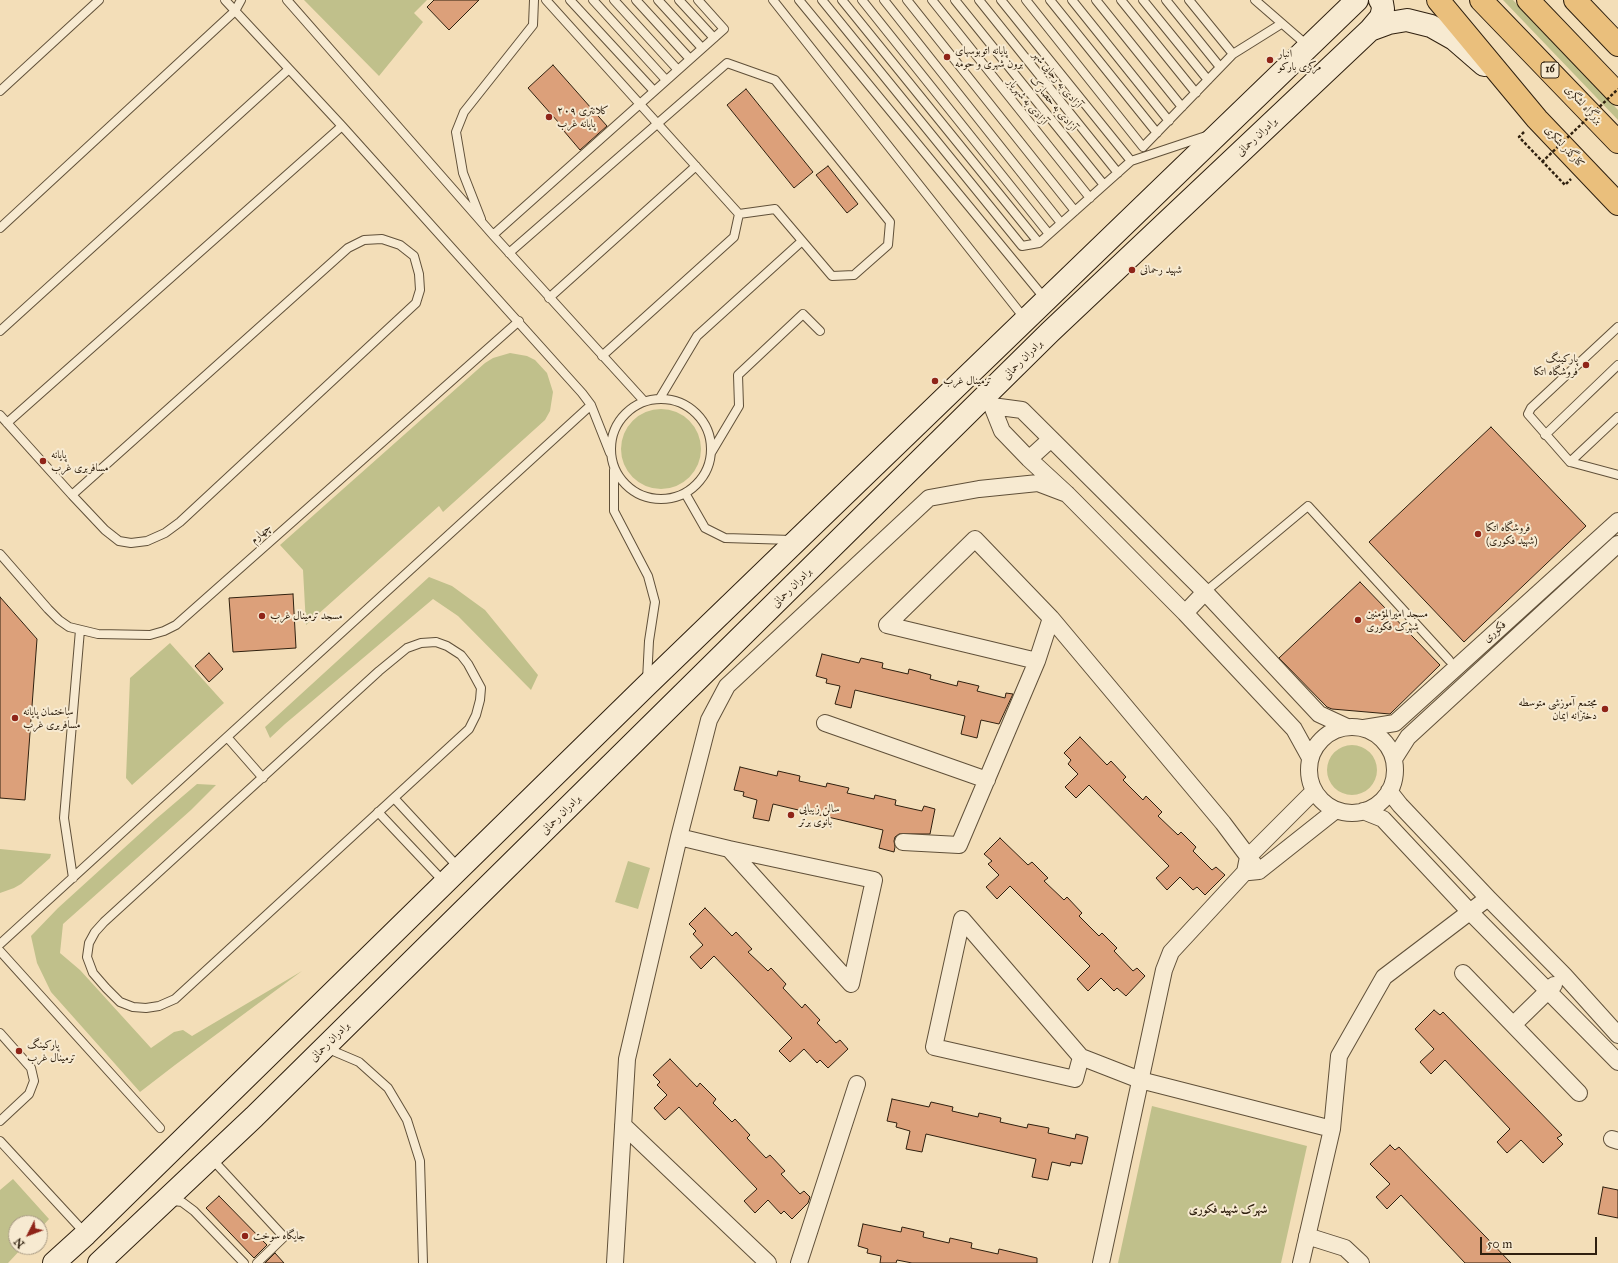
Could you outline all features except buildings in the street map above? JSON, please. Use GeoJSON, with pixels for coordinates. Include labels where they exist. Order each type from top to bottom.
{"type":"FeatureCollection","features":[{"type":"Feature","properties":{"kind":"main road"},"geometry":{"type":"LineString","coordinates":[[1370,30],[1381,17],[1383,9],[1380,0]]}},
{"type":"Feature","properties":{"kind":"main road","name":"کنارگذر لشکری"},"geometry":{"type":"LineString","coordinates":[[1438,0],[1537,119],[1618,204]]}},
{"type":"Feature","properties":{"kind":"main road","name":"بزرگراه لشگری"},"geometry":{"type":"LineString","coordinates":[[1481,0],[1618,142]]}},
{"type":"Feature","properties":{"kind":"main road"},"geometry":{"type":"LineString","coordinates":[[1528,0],[1618,94]]}},
{"type":"Feature","properties":{"kind":"main road"},"geometry":{"type":"LineString","coordinates":[[1575,0],[1618,45]]}},
{"type":"Feature","properties":{"kind":"main road"},"geometry":{"type":"LineString","coordinates":[[54,1263],[86,1234],[647,685],[799,540],[1219,131],[1355,1]]}},
{"type":"Feature","properties":{"kind":"main road","name":"برادران رحمانی"},"geometry":{"type":"LineString","coordinates":[[99,1263],[211,1158],[988,402],[1050,332],[1370,30],[1389,23],[1407,20],[1431,26],[1454,39],[1511,88]]}},
{"type":"Feature","properties":{"kind":"street"},"geometry":{"type":"LineString","coordinates":[[988,402],[1022,410],[1205,592],[1319,714],[1347,727]]}},
{"type":"Feature","properties":{"kind":"street"},"geometry":{"type":"LineString","coordinates":[[988,402],[1002,431],[1185,613],[1294,729],[1310,758]]}},
{"type":"Feature","properties":{"kind":"street"},"geometry":{"type":"LineString","coordinates":[[1029,459],[1051,438]]}},
{"type":"Feature","properties":{"kind":"street"},"geometry":{"type":"LineString","coordinates":[[616,1263],[627,1059],[679,837],[709,720],[727,686],[929,498],[979,489],[1038,483],[1067,494]]}},
{"type":"Feature","properties":{"kind":"street","name":"فکوری"},"geometry":{"type":"LineString","coordinates":[[1364,728],[1395,723],[1618,520]]}},
{"type":"Feature","properties":{"kind":"street"},"geometry":{"type":"LineString","coordinates":[[1037,661],[888,625],[975,539],[1051,618],[1223,823],[1251,867]]}},
{"type":"Feature","properties":{"kind":"street","name":"فکوری"},"geometry":{"type":"LineString","coordinates":[[1394,759],[1408,737],[1618,544]]}},
{"type":"Feature","properties":{"kind":"street"},"geometry":{"type":"LineString","coordinates":[[1185,613],[1205,592]]}},
{"type":"Feature","properties":{"kind":"street"},"geometry":{"type":"LineString","coordinates":[[903,842],[959,845],[1037,661],[1051,618]]}},
{"type":"Feature","properties":{"kind":"street"},"geometry":{"type":"LineString","coordinates":[[825,723],[987,780]]}},
{"type":"Feature","properties":{"kind":"street"},"geometry":{"type":"LineString","coordinates":[[1347,727],[1364,728],[1374,733],[1390,748],[1394,759],[1394,781],[1390,791],[1383,800],[1374,807],[1354,813],[1336,810],[1327,805],[1314,791],[1309,775],[1310,758],[1322,739],[1331,732],[1347,727]]}},
{"type":"Feature","properties":{"kind":"street"},"geometry":{"type":"LineString","coordinates":[[1101,1263],[1164,970],[1171,952],[1251,867],[1314,791]]}},
{"type":"Feature","properties":{"kind":"street"},"geometry":{"type":"LineString","coordinates":[[1390,791],[1400,805],[1488,898],[1564,975],[1618,1035]]}},
{"type":"Feature","properties":{"kind":"street"},"geometry":{"type":"LineString","coordinates":[[1251,867],[1336,810]]}},
{"type":"Feature","properties":{"kind":"street"},"geometry":{"type":"LineString","coordinates":[[1363,811],[1383,819],[1470,912],[1618,1062]]}},
{"type":"Feature","properties":{"kind":"street"},"geometry":{"type":"LineString","coordinates":[[679,837],[874,880],[851,984],[729,849]]}},
{"type":"Feature","properties":{"kind":"street"},"geometry":{"type":"LineString","coordinates":[[1301,1263],[1332,1129],[1339,1056],[1384,977],[1488,898]]}},
{"type":"Feature","properties":{"kind":"street"},"geometry":{"type":"LineString","coordinates":[[1081,1057],[1075,1079],[934,1048],[962,919],[1081,1057],[1140,1080],[1332,1129]]}},
{"type":"Feature","properties":{"kind":"street"},"geometry":{"type":"LineString","coordinates":[[1463,974],[1514,1024],[1579,1093]]}},
{"type":"Feature","properties":{"kind":"street"},"geometry":{"type":"LineString","coordinates":[[1514,1024],[1564,975]]}},
{"type":"Feature","properties":{"kind":"street"},"geometry":{"type":"LineString","coordinates":[[798,1263],[857,1084]]}},
{"type":"Feature","properties":{"kind":"street"},"geometry":{"type":"LineString","coordinates":[[623,1125],[768,1263]]}},
{"type":"Feature","properties":{"kind":"street"},"geometry":{"type":"LineString","coordinates":[[1307,1236],[1343,1256],[1361,1263]]}},
{"type":"Feature","properties":{"kind":"lane"},"geometry":{"type":"LineString","coordinates":[[0,92],[99,0]]}},
{"type":"Feature","properties":{"kind":"lane"},"geometry":{"type":"LineString","coordinates":[[225,0],[519,321],[582,392],[591,405],[610,453],[614,469],[614,511],[648,576],[655,602],[649,641],[647,685]]}},
{"type":"Feature","properties":{"kind":"lane"},"geometry":{"type":"LineString","coordinates":[[0,228],[235,11],[241,0]]}},
{"type":"Feature","properties":{"kind":"lane"},"geometry":{"type":"LineString","coordinates":[[288,0],[483,224],[644,401]]}},
{"type":"Feature","properties":{"kind":"lane"},"geometry":{"type":"LineString","coordinates":[[483,224],[463,173],[456,132],[464,112],[533,26],[534,0]]}},
{"type":"Feature","properties":{"kind":"lane"},"geometry":{"type":"LineString","coordinates":[[546,0],[739,214]]}},
{"type":"Feature","properties":{"kind":"lane"},"geometry":{"type":"LineString","coordinates":[[570,0],[654,91]]}},
{"type":"Feature","properties":{"kind":"lane"},"geometry":{"type":"LineString","coordinates":[[593,0],[666,80]]}},
{"type":"Feature","properties":{"kind":"lane"},"geometry":{"type":"LineString","coordinates":[[614,0],[678,70]]}},
{"type":"Feature","properties":{"kind":"lane"},"geometry":{"type":"LineString","coordinates":[[636,0],[690,59]]}},
{"type":"Feature","properties":{"kind":"lane"},"geometry":{"type":"LineString","coordinates":[[658,0],[702,48]]}},
{"type":"Feature","properties":{"kind":"lane"},"geometry":{"type":"LineString","coordinates":[[679,0],[714,38]]}},
{"type":"Feature","properties":{"kind":"lane"},"geometry":{"type":"LineString","coordinates":[[493,235],[724,29],[698,0]]}},
{"type":"Feature","properties":{"kind":"lane"},"geometry":{"type":"LineString","coordinates":[[773,0],[1026,320]]}},
{"type":"Feature","properties":{"kind":"lane"},"geometry":{"type":"LineString","coordinates":[[799,0],[1046,301]]}},
{"type":"Feature","properties":{"kind":"lane"},"geometry":{"type":"LineString","coordinates":[[822,0],[1022,246],[1039,243],[1131,161],[1219,131]]}},
{"type":"Feature","properties":{"kind":"lane"},"geometry":{"type":"LineString","coordinates":[[842,0],[1039,243]]}},
{"type":"Feature","properties":{"kind":"lane"},"geometry":{"type":"LineString","coordinates":[[862,0],[1049,234]]}},
{"type":"Feature","properties":{"kind":"lane"},"geometry":{"type":"LineString","coordinates":[[884,0],[1061,223]]}},
{"type":"Feature","properties":{"kind":"lane"},"geometry":{"type":"LineString","coordinates":[[907,0],[1075,211]]}},
{"type":"Feature","properties":{"kind":"lane","name":"آزادی به شهریار"},"geometry":{"type":"LineString","coordinates":[[932,0],[1090,198]]}},
{"type":"Feature","properties":{"kind":"lane","name":"آزادی به حصارک"},"geometry":{"type":"LineString","coordinates":[[955,0],[1104,185]]}},
{"type":"Feature","properties":{"kind":"lane","name":"آزادی به رجایی شهر"},"geometry":{"type":"LineString","coordinates":[[979,0],[1118,173]]}},
{"type":"Feature","properties":{"kind":"lane"},"geometry":{"type":"LineString","coordinates":[[1001,0],[1131,161]]}},
{"type":"Feature","properties":{"kind":"lane"},"geometry":{"type":"LineString","coordinates":[[1026,0],[1144,147],[1233,54],[1281,24]]}},
{"type":"Feature","properties":{"kind":"lane"},"geometry":{"type":"LineString","coordinates":[[1050,0],[1157,133]]}},
{"type":"Feature","properties":{"kind":"lane"},"geometry":{"type":"LineString","coordinates":[[1072,0],[1169,121]]}},
{"type":"Feature","properties":{"kind":"lane"},"geometry":{"type":"LineString","coordinates":[[1096,0],[1182,107]]}},
{"type":"Feature","properties":{"kind":"lane"},"geometry":{"type":"LineString","coordinates":[[1121,0],[1196,93]]}},
{"type":"Feature","properties":{"kind":"lane"},"geometry":{"type":"LineString","coordinates":[[1143,0],[1208,80]]}},
{"type":"Feature","properties":{"kind":"lane"},"geometry":{"type":"LineString","coordinates":[[1166,0],[1220,67]]}},
{"type":"Feature","properties":{"kind":"lane"},"geometry":{"type":"LineString","coordinates":[[1189,0],[1233,54]]}},
{"type":"Feature","properties":{"kind":"lane"},"geometry":{"type":"LineString","coordinates":[[1255,0],[1308,46]]}},
{"type":"Feature","properties":{"kind":"lane"},"geometry":{"type":"LineString","coordinates":[[509,253],[727,63],[775,80],[890,222],[888,245],[854,275],[832,276],[774,209],[739,214]]}},
{"type":"Feature","properties":{"kind":"lane"},"geometry":{"type":"LineString","coordinates":[[0,331],[289,69]]}},
{"type":"Feature","properties":{"kind":"lane"},"geometry":{"type":"LineString","coordinates":[[7,423],[342,126]]}},
{"type":"Feature","properties":{"kind":"lane"},"geometry":{"type":"LineString","coordinates":[[549,298],[696,166]]}},
{"type":"Feature","properties":{"kind":"lane"},"geometry":{"type":"LineString","coordinates":[[602,356],[734,237],[739,214]]}},
{"type":"Feature","properties":{"kind":"lane"},"geometry":{"type":"LineString","coordinates":[[0,415],[72,495],[105,530],[119,541],[131,543],[147,541],[180,522],[416,303],[420,290],[419,274],[414,256],[400,245],[382,239],[364,240],[348,248],[72,495]]}},
{"type":"Feature","properties":{"kind":"lane"},"geometry":{"type":"LineString","coordinates":[[660,398],[696,336],[802,241]]}},
{"type":"Feature","properties":{"kind":"lane"},"geometry":{"type":"LineString","coordinates":[[614,469],[623,483],[637,493],[652,499],[669,498],[685,493],[698,483],[707,469],[711,453],[738,406],[738,374],[804,314],[820,331]]}},
{"type":"Feature","properties":{"kind":"lane","name":"چهارم"},"geometry":{"type":"LineString","coordinates":[[0,554],[59,620],[69,627],[98,634],[150,635],[164,631],[176,625],[519,321]]}},
{"type":"Feature","properties":{"kind":"lane"},"geometry":{"type":"LineString","coordinates":[[1618,327],[1531,408],[1528,414],[1570,462],[1618,475]]}},
{"type":"Feature","properties":{"kind":"lane"},"geometry":{"type":"LineString","coordinates":[[1545,435],[1618,365]]}},
{"type":"Feature","properties":{"kind":"lane"},"geometry":{"type":"LineString","coordinates":[[610,453],[612,436],[618,421],[629,409],[644,401],[660,398],[677,401],[692,409],[703,421],[710,436],[711,453]]}},
{"type":"Feature","properties":{"kind":"lane"},"geometry":{"type":"LineString","coordinates":[[0,944],[591,405]]}},
{"type":"Feature","properties":{"kind":"lane"},"geometry":{"type":"LineString","coordinates":[[1570,462],[1618,418]]}},
{"type":"Feature","properties":{"kind":"lane"},"geometry":{"type":"LineString","coordinates":[[685,493],[705,528],[725,538],[799,540]]}},
{"type":"Feature","properties":{"kind":"lane"},"geometry":{"type":"LineString","coordinates":[[1205,592],[1308,506],[1449,660]]}},
{"type":"Feature","properties":{"kind":"lane"},"geometry":{"type":"LineString","coordinates":[[73,878],[64,818],[80,630]]}},
{"type":"Feature","properties":{"kind":"lane"},"geometry":{"type":"LineString","coordinates":[[436,642],[447,646],[461,655],[475,676],[481,688],[480,700],[476,715],[469,728],[458,740],[394,798],[175,999],[159,1006],[146,1008],[133,1007],[120,1002],[93,972],[87,957],[89,944],[95,932],[104,922],[379,671],[407,648],[421,643],[436,642]]}},
{"type":"Feature","properties":{"kind":"lane"},"geometry":{"type":"LineString","coordinates":[[227,737],[263,778]]}},
{"type":"Feature","properties":{"kind":"lane"},"geometry":{"type":"LineString","coordinates":[[394,798],[452,876]]}},
{"type":"Feature","properties":{"kind":"lane"},"geometry":{"type":"LineString","coordinates":[[378,812],[452,876]]}},
{"type":"Feature","properties":{"kind":"lane"},"geometry":{"type":"LineString","coordinates":[[0,951],[160,1128]]}},
{"type":"Feature","properties":{"kind":"lane"},"geometry":{"type":"LineString","coordinates":[[0,1034],[32,1068],[34,1081],[30,1094],[0,1121]]}},
{"type":"Feature","properties":{"kind":"lane"},"geometry":{"type":"LineString","coordinates":[[325,1047],[359,1062],[388,1088],[408,1120],[420,1161],[423,1263]]}},
{"type":"Feature","properties":{"kind":"lane"},"geometry":{"type":"LineString","coordinates":[[0,1141],[86,1234]]}},
{"type":"Feature","properties":{"kind":"lane"},"geometry":{"type":"LineString","coordinates":[[211,1158],[284,1237],[257,1263]]}},
{"type":"Feature","properties":{"kind":"lane"},"geometry":{"type":"LineString","coordinates":[[159,1207],[173,1201],[182,1202],[194,1211],[244,1263]]}},
{"type":"Feature","properties":{"kind":"path"},"geometry":{"type":"LineString","coordinates":[[1542,162],[1618,89]]}},
{"type":"Feature","properties":{"kind":"path"},"geometry":{"type":"LineString","coordinates":[[1519,137],[1565,185]]}},
{"type":"Feature","properties":{"kind":"green space"},"geometry":{"type":"Polygon","coordinates":[[[304,0],[427,0],[414,13],[423,22],[379,76],[304,0]]]}},
{"type":"Feature","properties":{"kind":"green space"},"geometry":{"type":"Polygon","coordinates":[[[1503,0],[1513,0],[1618,110],[1618,120],[1503,0]]]}},
{"type":"Feature","properties":{"kind":"green space"},"geometry":{"type":"Polygon","coordinates":[[[510,353],[527,356],[535,360],[547,373],[553,392],[550,411],[545,420],[443,512],[439,506],[306,625],[303,570],[280,545],[485,363],[493,358],[510,353]]]}},
{"type":"Feature","properties":{"kind":"green space"},"geometry":{"type":"Polygon","coordinates":[[[661,409],[676,412],[689,421],[698,434],[701,449],[698,464],[689,477],[676,486],[661,489],[646,486],[633,477],[624,464],[621,449],[624,434],[633,421],[646,412],[661,409]]]}},
{"type":"Feature","properties":{"kind":"green space"},"geometry":{"type":"Polygon","coordinates":[[[429,577],[452,586],[485,610],[538,675],[531,690],[458,616],[433,599],[270,738],[265,727],[429,577]]]}},
{"type":"Feature","properties":{"kind":"green space"},"geometry":{"type":"Polygon","coordinates":[[[170,643],[224,703],[132,785],[126,778],[130,678],[170,643]]]}},
{"type":"Feature","properties":{"kind":"green space"},"geometry":{"type":"Polygon","coordinates":[[[1347,745],[1357,745],[1370,752],[1377,765],[1377,775],[1370,788],[1357,795],[1347,795],[1338,791],[1331,784],[1327,775],[1327,765],[1331,756],[1338,749],[1347,745]]]}},
{"type":"Feature","properties":{"kind":"green space"},"geometry":{"type":"Polygon","coordinates":[[[197,784],[216,785],[191,810],[63,924],[60,953],[80,970],[151,1048],[174,1032],[183,1030],[192,1036],[302,971],[140,1092],[51,992],[37,963],[31,936],[58,908],[197,784]]]}},
{"type":"Feature","properties":{"kind":"green space"},"geometry":{"type":"Polygon","coordinates":[[[0,849],[51,854],[50,858],[21,884],[0,893],[0,849]]]}},
{"type":"Feature","properties":{"kind":"green space"},"geometry":{"type":"Polygon","coordinates":[[[628,861],[650,868],[638,909],[615,902],[628,861]]]}},
{"type":"Feature","properties":{"kind":"green space"},"geometry":{"type":"Polygon","coordinates":[[[1152,1106],[1307,1146],[1281,1263],[1118,1263],[1152,1106]]]}},
{"type":"Feature","properties":{"kind":"green space"},"geometry":{"type":"Polygon","coordinates":[[[13,1179],[45,1215],[8,1215],[8,1255],[16,1255],[8,1263],[0,1263],[0,1190],[13,1179]]]}},
{"type":"Feature","properties":{"kind":"place","name":"پایانه اتوبوسهای برون شهری و حومه"},"geometry":{"type":"Point","coordinates":[947,57]}},
{"type":"Feature","properties":{"kind":"place","name":"انبار مرکزی بارکو"},"geometry":{"type":"Point","coordinates":[1270,60]}},
{"type":"Feature","properties":{"kind":"place","name":"کلانتری ۲۰۹ پایانه غرب"},"geometry":{"type":"Point","coordinates":[549,117]}},
{"type":"Feature","properties":{"kind":"place","name":"شهید رحمانی"},"geometry":{"type":"Point","coordinates":[1132,270]}},
{"type":"Feature","properties":{"kind":"place","name":"پارکینگ فروشگاه اتکا"},"geometry":{"type":"Point","coordinates":[1586,365]}},
{"type":"Feature","properties":{"kind":"place","name":"ترمینال غرب"},"geometry":{"type":"Point","coordinates":[935,381]}},
{"type":"Feature","properties":{"kind":"place","name":"پایانه مسافربری غرب"},"geometry":{"type":"Point","coordinates":[43,461]}},
{"type":"Feature","properties":{"kind":"place","name":"فروشگاه اتکا (شهید فکوری)"},"geometry":{"type":"Point","coordinates":[1478,534]}},
{"type":"Feature","properties":{"kind":"place","name":"مسجد ترمینال غرب"},"geometry":{"type":"Point","coordinates":[262,616]}},
{"type":"Feature","properties":{"kind":"place","name":"مسجد امیرالمؤمنین شهرک فکوری"},"geometry":{"type":"Point","coordinates":[1358,620]}},
{"type":"Feature","properties":{"kind":"place","name":"مجتمع آموزشی متوسطه دخترانه ایمان"},"geometry":{"type":"Point","coordinates":[1605,709]}},
{"type":"Feature","properties":{"kind":"place","name":"ساختمان پایانه مسافربری غرب"},"geometry":{"type":"Point","coordinates":[15,718]}},
{"type":"Feature","properties":{"kind":"place","name":"سالن زیبایی بانوی برتر"},"geometry":{"type":"Point","coordinates":[791,815]}},
{"type":"Feature","properties":{"kind":"place","name":"پارکینگ ترمینال غرب"},"geometry":{"type":"Point","coordinates":[19,1051]}},
{"type":"Feature","properties":{"kind":"place","name":"جایگاه سوخت"},"geometry":{"type":"Point","coordinates":[245,1236]}},
{"type":"Feature","properties":{"kind":"district","name":"شهرک شهید فکوری"},"geometry":{"type":"Point","coordinates":[1228,1210]}}]}
